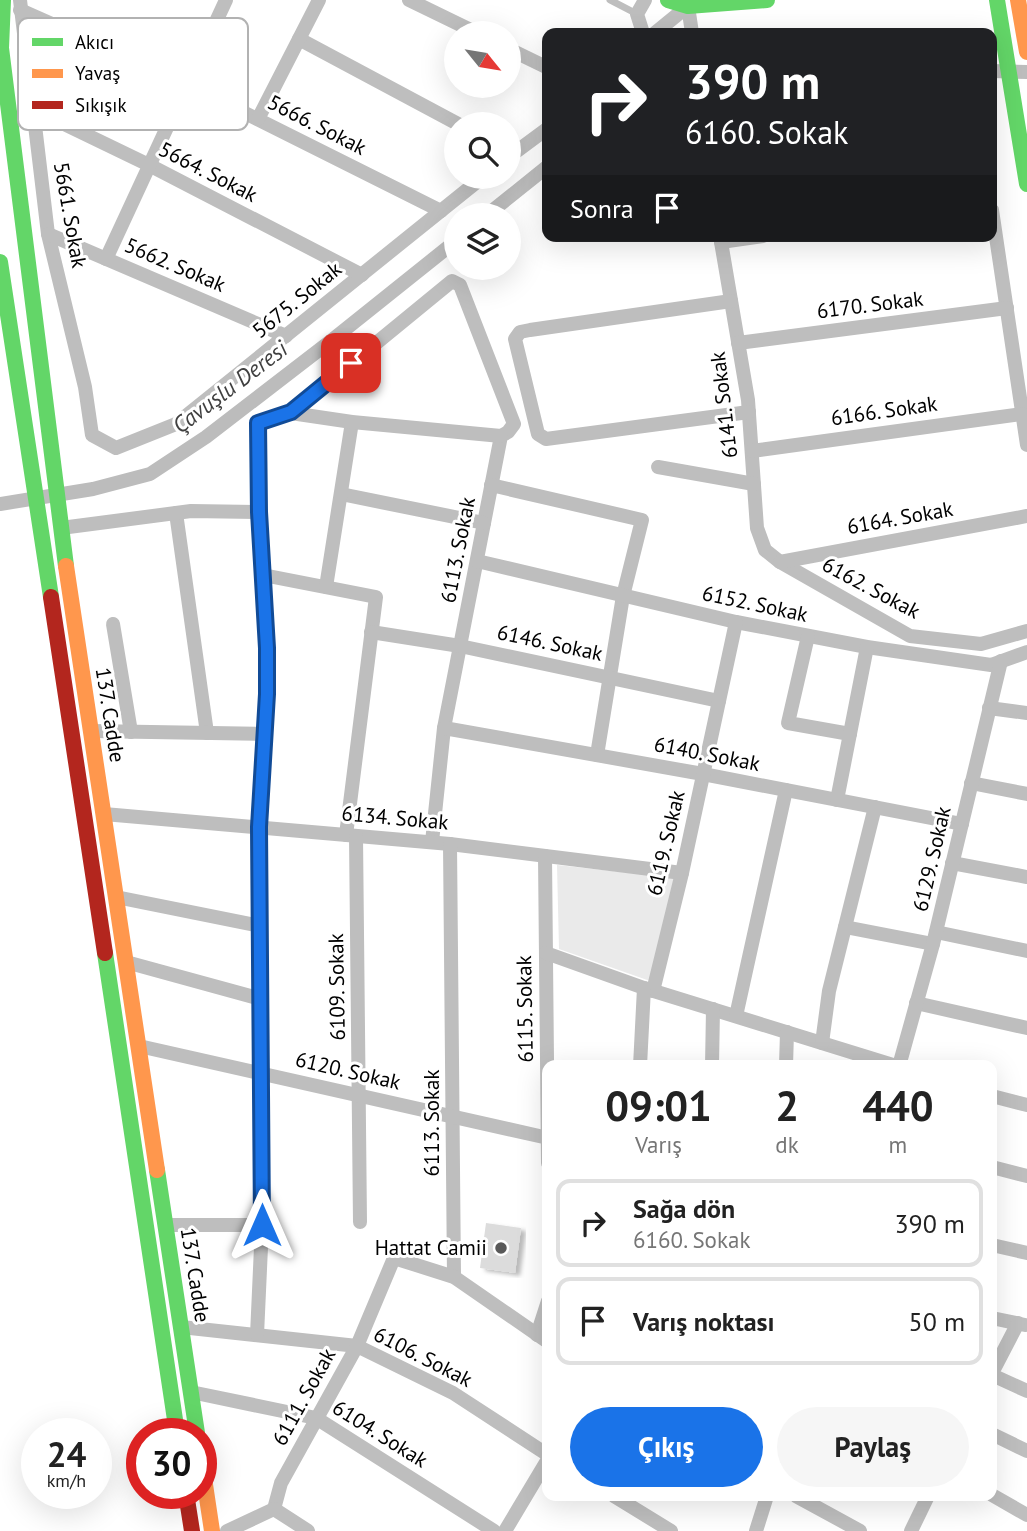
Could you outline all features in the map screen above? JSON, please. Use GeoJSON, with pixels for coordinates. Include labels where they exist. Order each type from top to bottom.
{"type":"FeatureCollection","features":[{"type":"Feature","properties":{"kind":"street","name":"137. Cadde"},"geometry":{"type":"LineString","coordinates":[[3,0],[1,48],[50,451],[195,1418]]}},
{"type":"Feature","properties":{"kind":"street"},"geometry":{"type":"LineString","coordinates":[[258,119],[319,0]]}},
{"type":"Feature","properties":{"kind":"street"},"geometry":{"type":"LineString","coordinates":[[409,0],[452,21]]}},
{"type":"Feature","properties":{"kind":"street"},"geometry":{"type":"LineString","coordinates":[[642,28],[637,13],[645,0]]}},
{"type":"Feature","properties":{"kind":"street"},"geometry":{"type":"LineString","coordinates":[[668,0],[696,3],[767,0]]}},
{"type":"Feature","properties":{"kind":"street"},"geometry":{"type":"LineString","coordinates":[[997,0],[1027,184]]}},
{"type":"Feature","properties":{"kind":"street"},"geometry":{"type":"LineString","coordinates":[[1018,0],[1027,46]]}},
{"type":"Feature","properties":{"kind":"street"},"geometry":{"type":"LineString","coordinates":[[216,18],[224,1]]}},
{"type":"Feature","properties":{"kind":"street"},"geometry":{"type":"LineString","coordinates":[[662,28],[696,3]]}},
{"type":"Feature","properties":{"kind":"street"},"geometry":{"type":"LineString","coordinates":[[693,28],[696,3]]}},
{"type":"Feature","properties":{"kind":"street","name":"5666. Sokak"},"geometry":{"type":"LineString","coordinates":[[20,5],[47,18]]}},
{"type":"Feature","properties":{"kind":"street"},"geometry":{"type":"LineString","coordinates":[[299,39],[444,117]]}},
{"type":"Feature","properties":{"kind":"street"},"geometry":{"type":"LineString","coordinates":[[522,55],[542,65]]}},
{"type":"Feature","properties":{"kind":"street","name":"5666. Sokak"},"geometry":{"type":"LineString","coordinates":[[248,114],[441,211]]}},
{"type":"Feature","properties":{"kind":"street","name":"5661. Sokak"},"geometry":{"type":"LineString","coordinates":[[36,130],[48,234],[85,387],[92,435]]}},
{"type":"Feature","properties":{"kind":"street","name":"5664. Sokak"},"geometry":{"type":"LineString","coordinates":[[76,130],[362,275]]}},
{"type":"Feature","properties":{"kind":"street"},"geometry":{"type":"LineString","coordinates":[[106,258],[165,130]]}},
{"type":"Feature","properties":{"kind":"street"},"geometry":{"type":"LineString","coordinates":[[521,147],[542,132]]}},
{"type":"Feature","properties":{"kind":"street","name":"5675. Sokak"},"geometry":{"type":"LineString","coordinates":[[92,435],[116,448],[176,424],[468,189]]}},
{"type":"Feature","properties":{"kind":"street","name":"5662. Sokak"},"geometry":{"type":"LineString","coordinates":[[48,234],[286,335]]}},
{"type":"Feature","properties":{"kind":"street","name":"6141. Sokak"},"geometry":{"type":"LineString","coordinates":[[721,242],[749,412],[757,528],[765,550],[780,562]]}},
{"type":"Feature","properties":{"kind":"street"},"geometry":{"type":"LineString","coordinates":[[997,242],[1027,445]]}},
{"type":"Feature","properties":{"kind":"street","name":"137. Cadde"},"geometry":{"type":"LineString","coordinates":[[0,262],[175,1418]]}},
{"type":"Feature","properties":{"kind":"street","name":"6113. Sokak"},"geometry":{"type":"LineString","coordinates":[[291,412],[452,281],[457,281],[514,425],[500,436],[444,728],[432,842]]}},
{"type":"Feature","properties":{"kind":"street"},"geometry":{"type":"LineString","coordinates":[[731,301],[530,330],[520,332],[515,340],[538,434],[546,439],[749,412]]}},
{"type":"Feature","properties":{"kind":"street","name":"6170. Sokak"},"geometry":{"type":"LineString","coordinates":[[738,343],[1007,309]]}},
{"type":"Feature","properties":{"kind":"street"},"geometry":{"type":"LineString","coordinates":[[257,1335],[262,1225],[259,827],[265,734],[267,625],[259,512],[258,423],[291,412],[352,422],[500,436]]}},
{"type":"Feature","properties":{"kind":"street","name":"6166. Sokak"},"geometry":{"type":"LineString","coordinates":[[752,451],[1022,414]]}},
{"type":"Feature","properties":{"kind":"street"},"geometry":{"type":"LineString","coordinates":[[263,575],[326,587],[352,422]]}},
{"type":"Feature","properties":{"kind":"street"},"geometry":{"type":"LineString","coordinates":[[658,467],[754,484]]}},
{"type":"Feature","properties":{"kind":"street"},"geometry":{"type":"LineString","coordinates":[[491,485],[642,520],[623,596],[597,755]]}},
{"type":"Feature","properties":{"kind":"street"},"geometry":{"type":"LineString","coordinates":[[341,494],[484,523]]}},
{"type":"Feature","properties":{"kind":"street"},"geometry":{"type":"LineString","coordinates":[[60,523],[191,511],[259,512]]}},
{"type":"Feature","properties":{"kind":"street"},"geometry":{"type":"LineString","coordinates":[[176,513],[207,733]]}},
{"type":"Feature","properties":{"kind":"street","name":"6164. Sokak"},"geometry":{"type":"LineString","coordinates":[[780,562],[1027,516]]}},
{"type":"Feature","properties":{"kind":"street","name":"6152. Sokak"},"geometry":{"type":"LineString","coordinates":[[477,561],[736,622],[867,647],[991,665],[1027,652]]}},
{"type":"Feature","properties":{"kind":"street","name":"6162. Sokak"},"geometry":{"type":"LineString","coordinates":[[780,562],[910,636],[981,644],[1027,631]]}},
{"type":"Feature","properties":{"kind":"street","name":"6109. Sokak"},"geometry":{"type":"LineString","coordinates":[[326,587],[376,597],[351,835],[360,1095],[360,1222]]}},
{"type":"Feature","properties":{"kind":"street","name":"6119. Sokak"},"geometry":{"type":"LineString","coordinates":[[641,1060],[648,989],[682,873],[736,622]]}},
{"type":"Feature","properties":{"kind":"street"},"geometry":{"type":"LineString","coordinates":[[113,624],[131,732]]}},
{"type":"Feature","properties":{"kind":"street","name":"6146. Sokak"},"geometry":{"type":"LineString","coordinates":[[371,632],[460,646],[719,701]]}},
{"type":"Feature","properties":{"kind":"street"},"geometry":{"type":"LineString","coordinates":[[808,636],[788,723],[850,734]]}},
{"type":"Feature","properties":{"kind":"street"},"geometry":{"type":"LineString","coordinates":[[837,800],[867,647]]}},
{"type":"Feature","properties":{"kind":"street","name":"6129. Sokak"},"geometry":{"type":"LineString","coordinates":[[899,1060],[934,938],[1001,661]]}},
{"type":"Feature","properties":{"kind":"street"},"geometry":{"type":"LineString","coordinates":[[989,708],[1027,713]]}},
{"type":"Feature","properties":{"kind":"street","name":"6140. Sokak"},"geometry":{"type":"LineString","coordinates":[[444,728],[961,824]]}},
{"type":"Feature","properties":{"kind":"street"},"geometry":{"type":"LineString","coordinates":[[91,731],[265,734]]}},
{"type":"Feature","properties":{"kind":"street"},"geometry":{"type":"LineString","coordinates":[[971,783],[1027,793]]}},
{"type":"Feature","properties":{"kind":"street"},"geometry":{"type":"LineString","coordinates":[[736,1016],[786,790]]}},
{"type":"Feature","properties":{"kind":"street"},"geometry":{"type":"LineString","coordinates":[[822,1043],[829,991],[875,807]]}},
{"type":"Feature","properties":{"kind":"street","name":"6134. Sokak"},"geometry":{"type":"LineString","coordinates":[[104,814],[432,842],[682,873]]}},
{"type":"Feature","properties":{"kind":"street","name":"6113. Sokak"},"geometry":{"type":"LineString","coordinates":[[450,844],[454,1277]]}},
{"type":"Feature","properties":{"kind":"street","name":"6115. Sokak"},"geometry":{"type":"LineString","coordinates":[[545,856],[547,1060]]}},
{"type":"Feature","properties":{"kind":"street"},"geometry":{"type":"LineString","coordinates":[[952,863],[1027,877]]}},
{"type":"Feature","properties":{"kind":"street"},"geometry":{"type":"LineString","coordinates":[[116,897],[260,926]]}},
{"type":"Feature","properties":{"kind":"street"},"geometry":{"type":"LineString","coordinates":[[845,927],[1027,951]]}},
{"type":"Feature","properties":{"kind":"street"},"geometry":{"type":"LineString","coordinates":[[546,953],[648,989],[877,1060]]}},
{"type":"Feature","properties":{"kind":"street"},"geometry":{"type":"LineString","coordinates":[[126,962],[261,999]]}},
{"type":"Feature","properties":{"kind":"street"},"geometry":{"type":"LineString","coordinates":[[916,1003],[1027,1028]]}},
{"type":"Feature","properties":{"kind":"street"},"geometry":{"type":"LineString","coordinates":[[712,1060],[713,1009]]}},
{"type":"Feature","properties":{"kind":"street"},"geometry":{"type":"LineString","coordinates":[[786,1060],[787,1032]]}},
{"type":"Feature","properties":{"kind":"street","name":"6120. Sokak"},"geometry":{"type":"LineString","coordinates":[[139,1046],[542,1137]]}},
{"type":"Feature","properties":{"kind":"street"},"geometry":{"type":"LineString","coordinates":[[997,1098],[1027,1105]]}},
{"type":"Feature","properties":{"kind":"street"},"geometry":{"type":"LineString","coordinates":[[997,1168],[1027,1176]]}},
{"type":"Feature","properties":{"kind":"street"},"geometry":{"type":"LineString","coordinates":[[166,1225],[262,1225]]}},
{"type":"Feature","properties":{"kind":"street"},"geometry":{"type":"LineString","coordinates":[[997,1246],[1027,1253]]}},
{"type":"Feature","properties":{"kind":"street","name":"6111. Sokak"},"geometry":{"type":"LineString","coordinates":[[274,1509],[281,1483],[357,1346],[394,1258],[454,1277]]}},
{"type":"Feature","properties":{"kind":"street"},"geometry":{"type":"LineString","coordinates":[[454,1277],[542,1339]]}},
{"type":"Feature","properties":{"kind":"street"},"geometry":{"type":"LineString","coordinates":[[997,1319],[1022,1324],[997,1366]]}},
{"type":"Feature","properties":{"kind":"street","name":"6106. Sokak"},"geometry":{"type":"LineString","coordinates":[[181,1327],[357,1346],[453,1393],[542,1453]]}},
{"type":"Feature","properties":{"kind":"street"},"geometry":{"type":"LineString","coordinates":[[997,1376],[1027,1391]]}},
{"type":"Feature","properties":{"kind":"street","name":"6104. Sokak"},"geometry":{"type":"LineString","coordinates":[[191,1392],[316,1418],[494,1531]]}},
{"type":"Feature","properties":{"kind":"street"},"geometry":{"type":"LineString","coordinates":[[997,1436],[1027,1451]]}},
{"type":"Feature","properties":{"kind":"street"},"geometry":{"type":"LineString","coordinates":[[505,1531],[542,1467]]}},
{"type":"Feature","properties":{"kind":"street"},"geometry":{"type":"LineString","coordinates":[[997,1498],[1027,1515]]}},
{"type":"Feature","properties":{"kind":"street"},"geometry":{"type":"LineString","coordinates":[[622,1501],[671,1531]]}},
{"type":"Feature","properties":{"kind":"street"},"geometry":{"type":"LineString","coordinates":[[756,1531],[765,1501]]}},
{"type":"Feature","properties":{"kind":"street"},"geometry":{"type":"LineString","coordinates":[[805,1501],[860,1531]]}},
{"type":"Feature","properties":{"kind":"street"},"geometry":{"type":"LineString","coordinates":[[911,1531],[926,1501]]}},
{"type":"Feature","properties":{"kind":"street"},"geometry":{"type":"LineString","coordinates":[[189,1509],[192,1531]]}},
{"type":"Feature","properties":{"kind":"street"},"geometry":{"type":"LineString","coordinates":[[209,1509],[212,1531]]}},
{"type":"Feature","properties":{"kind":"street"},"geometry":{"type":"LineString","coordinates":[[228,1531],[274,1509],[308,1531]]}},
{"type":"Feature","properties":{"kind":"lane"},"geometry":{"type":"LineString","coordinates":[[610,0],[637,13]]}},
{"type":"Feature","properties":{"kind":"shaded area"},"geometry":{"type":"Polygon","coordinates":[[[557,865],[676,878],[650,981],[559,949],[557,865]]]}},
{"type":"Feature","properties":{"kind":"building","name":"Hattat Camii"},"geometry":{"type":"Polygon","coordinates":[[[486,1223],[521,1228],[515,1273],[480,1268],[486,1223]]]}},
{"type":"Feature","properties":{"kind":"waterway","name":"Çavuşlu Deresi"},"geometry":{"type":"LineString","coordinates":[[997,71],[1027,72]]}},
{"type":"Feature","properties":{"kind":"waterway","name":"Çavuşlu Deresi"},"geometry":{"type":"LineString","coordinates":[[502,203],[542,171]]}},
{"type":"Feature","properties":{"kind":"waterway","name":"Çavuşlu Deresi"},"geometry":{"type":"LineString","coordinates":[[0,504],[93,489],[150,474],[206,437],[444,250]]}},
{"type":"Feature","properties":{"kind":"traffic: fast"},"geometry":{"type":"LineString","coordinates":[[3,0],[1,48],[66,566]]}},
{"type":"Feature","properties":{"kind":"traffic: fast"},"geometry":{"type":"LineString","coordinates":[[668,0],[688,6],[767,0]]}},
{"type":"Feature","properties":{"kind":"traffic: fast"},"geometry":{"type":"LineString","coordinates":[[997,0],[1027,184]]}},
{"type":"Feature","properties":{"kind":"traffic: fast"},"geometry":{"type":"LineString","coordinates":[[0,262],[51,597]]}},
{"type":"Feature","properties":{"kind":"traffic: fast"},"geometry":{"type":"LineString","coordinates":[[105,953],[175,1418]]}},
{"type":"Feature","properties":{"kind":"traffic: fast"},"geometry":{"type":"LineString","coordinates":[[157,1170],[195,1418]]}},
{"type":"Feature","properties":{"kind":"traffic: slow"},"geometry":{"type":"LineString","coordinates":[[1018,0],[1027,52]]}},
{"type":"Feature","properties":{"kind":"traffic: slow"},"geometry":{"type":"LineString","coordinates":[[66,566],[157,1170]]}},
{"type":"Feature","properties":{"kind":"traffic: slow"},"geometry":{"type":"LineString","coordinates":[[209,1509],[212,1531]]}},
{"type":"Feature","properties":{"kind":"traffic: jam"},"geometry":{"type":"LineString","coordinates":[[51,597],[105,953]]}},
{"type":"Feature","properties":{"kind":"traffic: jam"},"geometry":{"type":"LineString","coordinates":[[189,1509],[192,1531]]}},
{"type":"Feature","properties":{"kind":"place","name":"Hattat Camii"},"geometry":{"type":"Point","coordinates":[501,1248]}},
{"type":"Feature","properties":{"kind":"route"},"geometry":{"type":"LineString","coordinates":[[262,1225],[259,827],[267,694],[267,625],[259,512],[258,423],[291,412],[351,363]]}}]}
